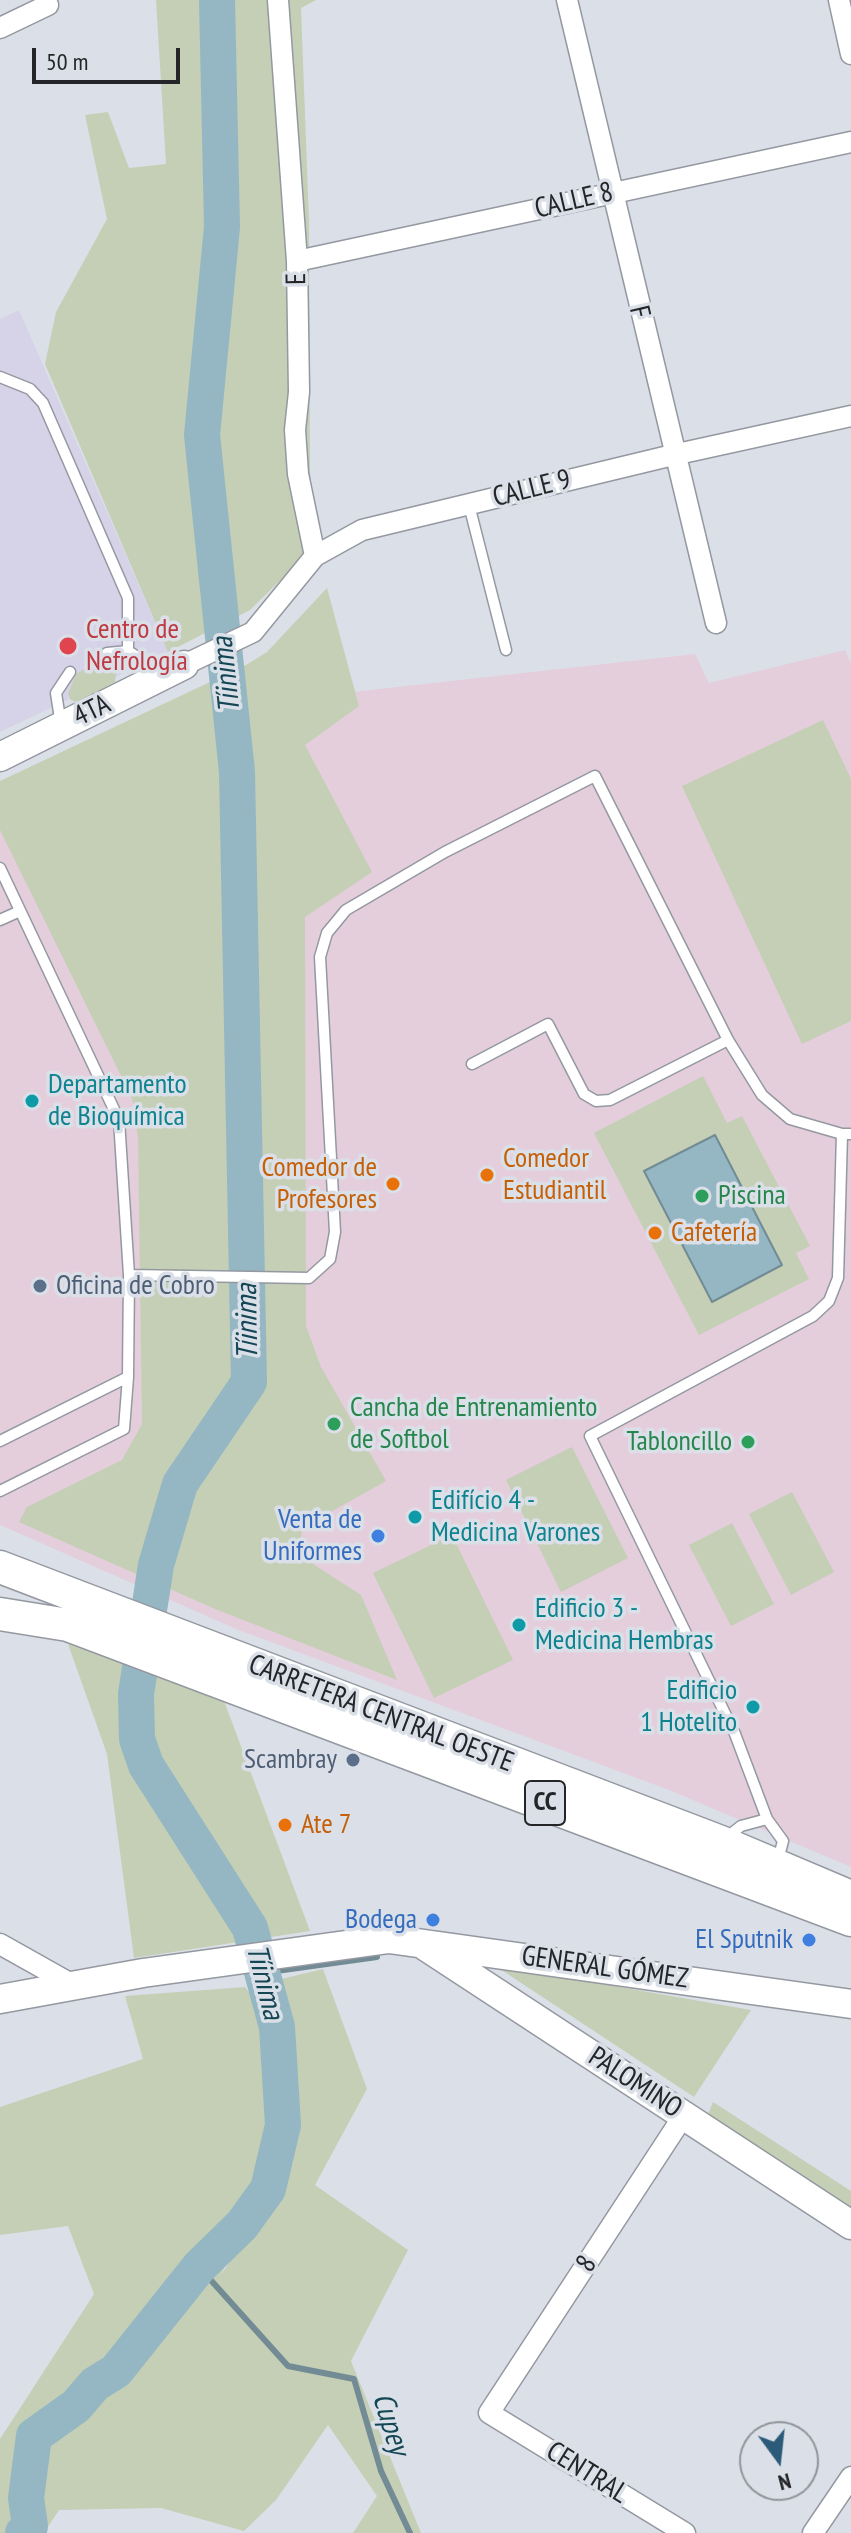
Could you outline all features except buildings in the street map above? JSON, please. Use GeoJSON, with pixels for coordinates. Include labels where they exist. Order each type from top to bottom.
{"type":"FeatureCollection","features":[{"type":"Feature","properties":{"kind":"main road","name":"4TA"},"geometry":{"type":"LineString","coordinates":[[0,757],[184,665]]}},
{"type":"Feature","properties":{"kind":"main road","name":"CARRETERA CENTRAL OESTE"},"geometry":{"type":"LineString","coordinates":[[0,1567],[72,1612],[241,1675],[721,1842],[851,1897]]}},
{"type":"Feature","properties":{"kind":"main road","name":"CARRETERA CENTRAL OESTE"},"geometry":{"type":"LineString","coordinates":[[0,1614],[72,1612]]}},
{"type":"Feature","properties":{"kind":"main road","name":"CARRETERA CENTRAL OESTE"},"geometry":{"type":"LineString","coordinates":[[241,1675],[851,1920]]}},
{"type":"Feature","properties":{"kind":"main road","name":"GENERAL GÓMEZ"},"geometry":{"type":"LineString","coordinates":[[73,1985],[359,1941],[418,1941],[851,2004]]}},
{"type":"Feature","properties":{"kind":"main road","name":"PALOMINO"},"geometry":{"type":"LineString","coordinates":[[418,1941],[851,2225]]}},
{"type":"Feature","properties":{"kind":"main road"},"geometry":{"type":"LineString","coordinates":[[0,1999],[73,1985]]}},
{"type":"Feature","properties":{"kind":"street","name":"E"},"geometry":{"type":"LineString","coordinates":[[278,0],[297,261],[299,392],[295,430],[298,474],[315,556]]}},
{"type":"Feature","properties":{"kind":"street","name":"F"},"geometry":{"type":"LineString","coordinates":[[567,0],[673,455],[716,623]]}},
{"type":"Feature","properties":{"kind":"street"},"geometry":{"type":"LineString","coordinates":[[839,0],[851,54]]}},
{"type":"Feature","properties":{"kind":"street"},"geometry":{"type":"LineString","coordinates":[[0,28],[46,3]]}},
{"type":"Feature","properties":{"kind":"street","name":"CALLE 8"},"geometry":{"type":"LineString","coordinates":[[297,261],[851,142]]}},
{"type":"Feature","properties":{"kind":"street","name":"CALLE 9"},"geometry":{"type":"LineString","coordinates":[[184,665],[253,632],[315,556],[362,530],[673,455],[851,416]]}},
{"type":"Feature","properties":{"kind":"street"},"geometry":{"type":"LineString","coordinates":[[0,1944],[73,1985]]}},
{"type":"Feature","properties":{"kind":"street","name":"8"},"geometry":{"type":"LineString","coordinates":[[489,2413],[684,2115]]}},
{"type":"Feature","properties":{"kind":"street","name":"CENTRAL"},"geometry":{"type":"LineString","coordinates":[[489,2413],[685,2533]]}},
{"type":"Feature","properties":{"kind":"street"},"geometry":{"type":"LineString","coordinates":[[813,2533],[851,2477]]}},
{"type":"Feature","properties":{"kind":"lane"},"geometry":{"type":"LineString","coordinates":[[0,377],[30,389],[43,403],[128,598],[128,651]]}},
{"type":"Feature","properties":{"kind":"lane"},"geometry":{"type":"LineString","coordinates":[[469,505],[506,650]]}},
{"type":"Feature","properties":{"kind":"lane"},"geometry":{"type":"LineString","coordinates":[[107,653],[128,651],[139,658],[151,682]]}},
{"type":"Feature","properties":{"kind":"lane"},"geometry":{"type":"LineString","coordinates":[[62,726],[56,693],[70,672]]}},
{"type":"Feature","properties":{"kind":"lane"},"geometry":{"type":"LineString","coordinates":[[129,1275],[309,1278],[330,1259],[335,1232],[320,957],[327,933],[346,910],[445,852],[595,776],[728,1040],[762,1095],[790,1119],[846,1134],[838,1278],[829,1301],[813,1316],[590,1436],[735,1734],[767,1819],[783,1841],[777,1866]]}},
{"type":"Feature","properties":{"kind":"lane"},"geometry":{"type":"LineString","coordinates":[[0,868],[119,1120],[129,1275],[124,1429],[0,1491]]}},
{"type":"Feature","properties":{"kind":"lane"},"geometry":{"type":"LineString","coordinates":[[0,920],[20,911]]}},
{"type":"Feature","properties":{"kind":"lane"},"geometry":{"type":"LineString","coordinates":[[472,1064],[548,1024],[584,1094],[596,1101],[610,1100],[728,1040]]}},
{"type":"Feature","properties":{"kind":"lane"},"geometry":{"type":"LineString","coordinates":[[0,1441],[128,1377]]}},
{"type":"Feature","properties":{"kind":"lane"},"geometry":{"type":"LineString","coordinates":[[721,1842],[741,1826],[767,1819]]}},
{"type":"Feature","properties":{"kind":"shaded area"},"geometry":{"type":"Polygon","coordinates":[[[19,310],[168,652],[0,732],[0,319],[19,310]]]}},
{"type":"Feature","properties":{"kind":"shaded area"},"geometry":{"type":"Polygon","coordinates":[[[845,650],[851,664],[851,1867],[669,1790],[236,1629],[0,1525],[0,781],[298,698],[695,654],[709,683],[845,650]]]}},
{"type":"Feature","properties":{"kind":"green space"},"geometry":{"type":"Polygon","coordinates":[[[156,0],[316,0],[301,8],[309,221],[310,473],[319,542],[250,610],[168,652],[45,364],[56,312],[107,219],[85,115],[108,112],[129,168],[166,164],[156,0]]]}},
{"type":"Feature","properties":{"kind":"green space"},"geometry":{"type":"Polygon","coordinates":[[[327,588],[359,706],[305,745],[372,872],[305,917],[306,1326],[321,1367],[386,1481],[302,1528],[299,1555],[361,1595],[397,1680],[215,1609],[19,1522],[27,1507],[122,1460],[142,1424],[138,1137],[132,1098],[0,830],[0,781],[246,665],[267,652],[327,588]]]}},
{"type":"Feature","properties":{"kind":"green space"},"geometry":{"type":"Polygon","coordinates":[[[100,660],[110,660],[117,665],[115,682],[76,702],[71,700],[68,694],[76,674],[100,660]]]}},
{"type":"Feature","properties":{"kind":"green space"},"geometry":{"type":"Polygon","coordinates":[[[823,720],[851,779],[851,1021],[802,1044],[682,786],[823,720]]]}},
{"type":"Feature","properties":{"kind":"green space"},"geometry":{"type":"Polygon","coordinates":[[[703,1076],[727,1123],[742,1116],[810,1246],[796,1253],[809,1279],[699,1335],[594,1133],[703,1076]]]}},
{"type":"Feature","properties":{"kind":"green space"},"geometry":{"type":"Polygon","coordinates":[[[572,1447],[628,1558],[561,1592],[506,1480],[572,1447]]]}},
{"type":"Feature","properties":{"kind":"green space"},"geometry":{"type":"Polygon","coordinates":[[[792,1492],[834,1572],[791,1595],[749,1514],[792,1492]]]}},
{"type":"Feature","properties":{"kind":"green space"},"geometry":{"type":"Polygon","coordinates":[[[732,1523],[774,1604],[731,1626],[689,1545],[732,1523]]]}},
{"type":"Feature","properties":{"kind":"green space"},"geometry":{"type":"Polygon","coordinates":[[[452,1535],[513,1660],[434,1698],[373,1573],[452,1535]]]}},
{"type":"Feature","properties":{"kind":"green space"},"geometry":{"type":"Polygon","coordinates":[[[68,1644],[223,1698],[310,1931],[134,1958],[107,1754],[68,1644]]]}},
{"type":"Feature","properties":{"kind":"green space"},"geometry":{"type":"Polygon","coordinates":[[[494,1965],[751,2010],[694,2097],[494,1965]]]}},
{"type":"Feature","properties":{"kind":"green space"},"geometry":{"type":"Polygon","coordinates":[[[323,1969],[367,2089],[315,2185],[408,2250],[351,2361],[421,2533],[353,2533],[377,2496],[328,2425],[276,2500],[244,2531],[161,2508],[59,2510],[44,2533],[0,2533],[0,2439],[94,2294],[68,2226],[0,2235],[0,2107],[143,2059],[125,1996],[245,1987],[277,2027],[273,2165],[221,2275],[293,2163],[288,2057],[273,1981],[323,1969]]]}},
{"type":"Feature","properties":{"kind":"green space"},"geometry":{"type":"Polygon","coordinates":[[[713,2102],[851,2191],[851,2212],[706,2119],[713,2102]]]}},
{"type":"Feature","properties":{"kind":"water","name":"Piscina"},"geometry":{"type":"Polygon","coordinates":[[[715,1135],[782,1265],[712,1302],[644,1171],[715,1135]]]}},
{"type":"Feature","properties":{"kind":"waterway","name":"Tíinima"},"geometry":{"type":"LineString","coordinates":[[23,2533],[30,2526],[26,2498],[34,2436],[76,2406],[95,2384],[116,2371],[199,2267],[242,2225],[268,2189],[283,2125],[277,2027],[250,1928],[146,1765],[137,1739],[136,1694],[156,1565],[180,1484],[249,1382],[237,772],[202,435],[222,227],[217,0]]}},
{"type":"Feature","properties":{"kind":"waterway"},"geometry":{"type":"LineString","coordinates":[[262,1973],[377,1957]]}},
{"type":"Feature","properties":{"kind":"waterway","name":"Cupey"},"geometry":{"type":"LineString","coordinates":[[199,2267],[288,2366],[354,2379],[381,2471],[410,2533]]}},
{"type":"Feature","properties":{"kind":"place","name":"Centro de Nefrología"},"geometry":{"type":"Point","coordinates":[68,646]}},
{"type":"Feature","properties":{"kind":"place","name":"Departamento de Bioquímica"},"geometry":{"type":"Point","coordinates":[32,1101]}},
{"type":"Feature","properties":{"kind":"place","name":"Comedor Estudiantil"},"geometry":{"type":"Point","coordinates":[487,1175]}},
{"type":"Feature","properties":{"kind":"place","name":"Comedor de Profesores"},"geometry":{"type":"Point","coordinates":[393,1184]}},
{"type":"Feature","properties":{"kind":"place","name":"Piscina"},"geometry":{"type":"Point","coordinates":[702,1196]}},
{"type":"Feature","properties":{"kind":"place","name":"Cafetería"},"geometry":{"type":"Point","coordinates":[655,1233]}},
{"type":"Feature","properties":{"kind":"place","name":"Oficina de Cobro"},"geometry":{"type":"Point","coordinates":[40,1286]}},
{"type":"Feature","properties":{"kind":"place","name":"Cancha de Entrenamiento de Softbol"},"geometry":{"type":"Point","coordinates":[334,1424]}},
{"type":"Feature","properties":{"kind":"place","name":"Tabloncillo"},"geometry":{"type":"Point","coordinates":[748,1442]}},
{"type":"Feature","properties":{"kind":"place","name":"Edifício 4 - Medicina Varones"},"geometry":{"type":"Point","coordinates":[415,1517]}},
{"type":"Feature","properties":{"kind":"place","name":"Venta de Uniformes"},"geometry":{"type":"Point","coordinates":[378,1536]}},
{"type":"Feature","properties":{"kind":"place","name":"Edificio 3 - Medicina Hembras"},"geometry":{"type":"Point","coordinates":[519,1625]}},
{"type":"Feature","properties":{"kind":"place","name":"Edificio 1 Hotelito"},"geometry":{"type":"Point","coordinates":[753,1707]}},
{"type":"Feature","properties":{"kind":"place","name":"Scambray"},"geometry":{"type":"Point","coordinates":[353,1760]}},
{"type":"Feature","properties":{"kind":"place","name":"Ate 7"},"geometry":{"type":"Point","coordinates":[285,1825]}},
{"type":"Feature","properties":{"kind":"place","name":"Bodega"},"geometry":{"type":"Point","coordinates":[433,1920]}},
{"type":"Feature","properties":{"kind":"place","name":"El Sputnik"},"geometry":{"type":"Point","coordinates":[809,1940]}}]}
